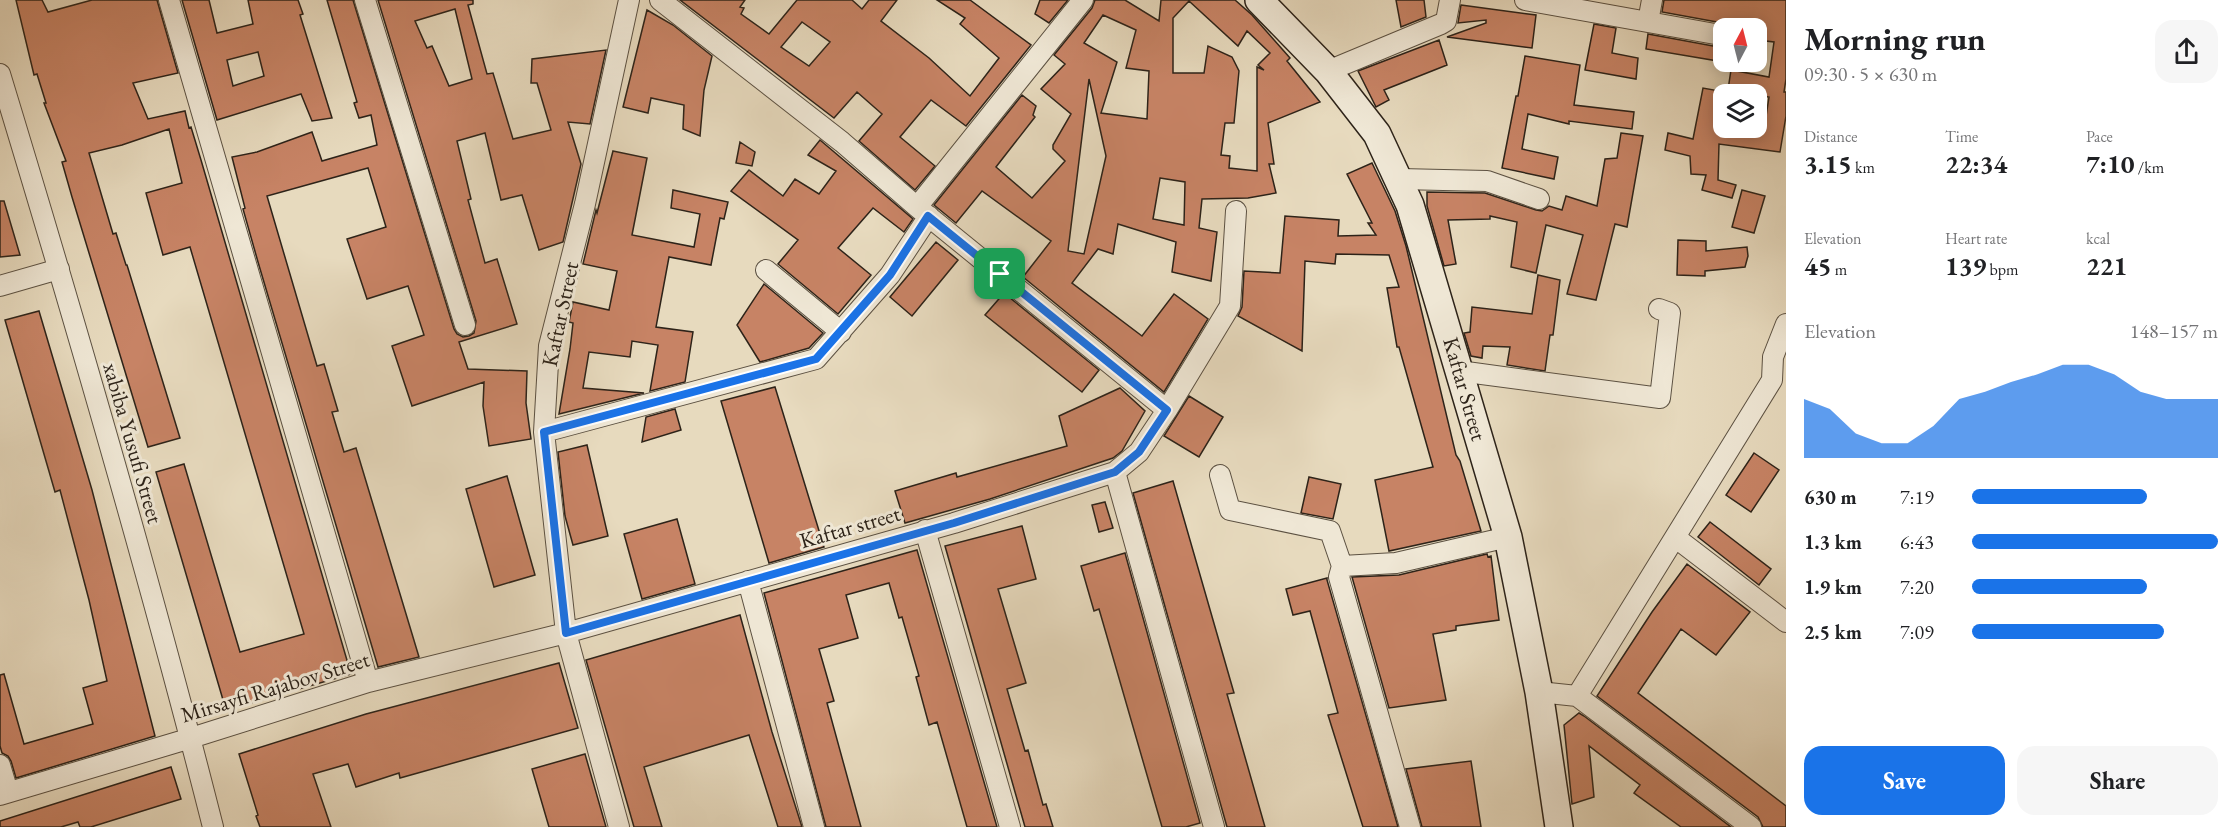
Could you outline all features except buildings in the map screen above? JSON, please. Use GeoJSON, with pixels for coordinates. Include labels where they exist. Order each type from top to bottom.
{"type":"FeatureCollection","features":[{"type":"Feature","properties":{"kind":"street"},"geometry":{"type":"LineString","coordinates":[[169,0],[368,682]]}},
{"type":"Feature","properties":{"kind":"street"},"geometry":{"type":"LineString","coordinates":[[365,0],[465,325]]}},
{"type":"Feature","properties":{"kind":"street","name":"Kaftar Street"},"geometry":{"type":"LineString","coordinates":[[619,827],[566,633],[544,432],[549,346],[587,194],[629,0]]}},
{"type":"Feature","properties":{"kind":"street"},"geometry":{"type":"LineString","coordinates":[[660,0],[842,142],[1167,410]]}},
{"type":"Feature","properties":{"kind":"street"},"geometry":{"type":"LineString","coordinates":[[544,432],[816,359],[890,275],[923,211],[1083,0]]}},
{"type":"Feature","properties":{"kind":"street","name":"Kaftar Street"},"geometry":{"type":"LineString","coordinates":[[1259,0],[1328,71],[1377,134],[1400,179],[1410,205],[1508,537],[1539,692],[1559,827]]}},
{"type":"Feature","properties":{"kind":"street"},"geometry":{"type":"LineString","coordinates":[[1328,71],[1441,24],[1446,21],[1450,0]]}},
{"type":"Feature","properties":{"kind":"street"},"geometry":{"type":"LineString","coordinates":[[1526,0],[1713,34]]}},
{"type":"Feature","properties":{"kind":"street"},"geometry":{"type":"LineString","coordinates":[[1648,22],[1652,0]]}},
{"type":"Feature","properties":{"kind":"street","name":"xabiba Yusufi Street"},"geometry":{"type":"LineString","coordinates":[[0,74],[59,269],[191,738],[213,827]]}},
{"type":"Feature","properties":{"kind":"street"},"geometry":{"type":"LineString","coordinates":[[1400,179],[1487,181],[1539,199]]}},
{"type":"Feature","properties":{"kind":"street","name":"Kaftar street"},"geometry":{"type":"LineString","coordinates":[[566,633],[925,531],[1115,472],[1139,452],[1230,306],[1236,211]]}},
{"type":"Feature","properties":{"kind":"street"},"geometry":{"type":"LineString","coordinates":[[0,286],[59,269]]}},
{"type":"Feature","properties":{"kind":"street"},"geometry":{"type":"LineString","coordinates":[[766,270],[841,332]]}},
{"type":"Feature","properties":{"kind":"street"},"geometry":{"type":"LineString","coordinates":[[1459,371],[1660,398],[1670,314],[1659,309]]}},
{"type":"Feature","properties":{"kind":"street"},"geometry":{"type":"LineString","coordinates":[[1577,696],[1676,538],[1779,385],[1773,357],[1786,324]]}},
{"type":"Feature","properties":{"kind":"street"},"geometry":{"type":"LineString","coordinates":[[1115,472],[1214,827]]}},
{"type":"Feature","properties":{"kind":"street"},"geometry":{"type":"LineString","coordinates":[[1220,475],[1230,510],[1330,531],[1342,566],[1339,577],[1410,827]]}},
{"type":"Feature","properties":{"kind":"street"},"geometry":{"type":"LineString","coordinates":[[925,531],[1010,827]]}},
{"type":"Feature","properties":{"kind":"street"},"geometry":{"type":"LineString","coordinates":[[1342,566],[1396,563],[1508,537]]}},
{"type":"Feature","properties":{"kind":"street"},"geometry":{"type":"LineString","coordinates":[[1676,538],[1786,622]]}},
{"type":"Feature","properties":{"kind":"street"},"geometry":{"type":"LineString","coordinates":[[748,581],[814,827]]}},
{"type":"Feature","properties":{"kind":"street","name":"Mirsayfi Rajabov Street"},"geometry":{"type":"LineString","coordinates":[[4,794],[368,682],[566,633]]}},
{"type":"Feature","properties":{"kind":"street"},"geometry":{"type":"LineString","coordinates":[[1539,692],[1577,696],[1751,827]]}},
{"type":"Feature","properties":{"kind":"street"},"geometry":{"type":"LineString","coordinates":[[0,765],[4,794]]}},
{"type":"Feature","properties":{"kind":"route"},"geometry":{"type":"LineString","coordinates":[[928,216],[1000,274],[1167,410],[1139,452],[1115,472],[954,523],[566,633],[544,432],[816,359],[890,275],[928,216]]}}]}
